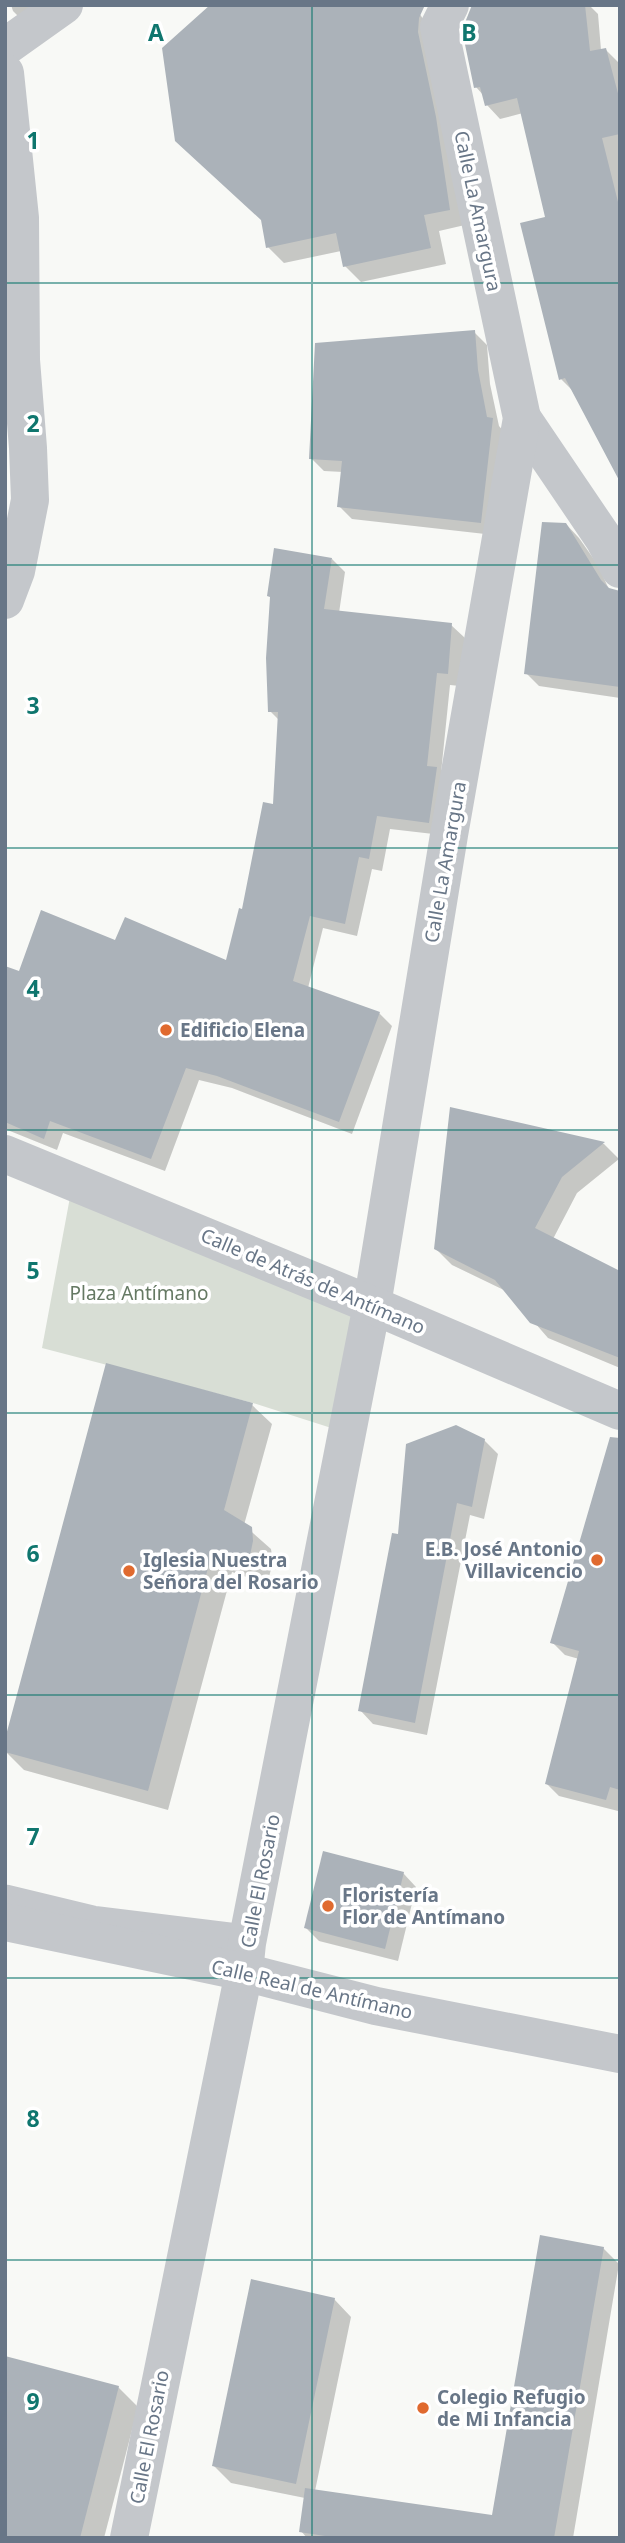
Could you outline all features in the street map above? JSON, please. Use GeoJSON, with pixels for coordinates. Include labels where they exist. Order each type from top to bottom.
{"type":"FeatureCollection","features":[{"type":"Feature","properties":{"kind":"street"},"geometry":{"type":"LineString","coordinates":[[5,47],[64,5]]}},
{"type":"Feature","properties":{"kind":"street","name":"Calle La Amargura"},"geometry":{"type":"LineString","coordinates":[[372,1305],[522,418],[439,27],[450,5]]}},
{"type":"Feature","properties":{"kind":"street"},"geometry":{"type":"LineString","coordinates":[[5,73],[20,218],[21,360],[30,500],[16,571],[5,600]]}},
{"type":"Feature","properties":{"kind":"street","name":"Calle La Amargura"},"geometry":{"type":"LineString","coordinates":[[522,418],[604,539],[620,569]]}},
{"type":"Feature","properties":{"kind":"street","name":"Calle de Atrás de Antímano"},"geometry":{"type":"LineString","coordinates":[[6,1157],[372,1305],[620,1411]]}},
{"type":"Feature","properties":{"kind":"street","name":"Calle El Rosario"},"geometry":{"type":"LineString","coordinates":[[129,2538],[372,1305]]}},
{"type":"Feature","properties":{"kind":"street"},"geometry":{"type":"LineString","coordinates":[[5,1903],[245,1958]]}},
{"type":"Feature","properties":{"kind":"street","name":"Calle Real de Antímano"},"geometry":{"type":"LineString","coordinates":[[5,1922],[245,1958],[376,2006],[620,2054]]}},
{"type":"Feature","properties":{"kind":"green space","name":"Plaza Antímano"},"geometry":{"type":"Polygon","coordinates":[[[73,1181],[372,1305],[347,1433],[253,1403],[42,1348],[73,1181]]]}},
{"type":"Feature","properties":{"kind":"building"},"geometry":{"type":"Polygon","coordinates":[[[210,5],[425,5],[419,18],[418,32],[436,117],[450,210],[424,215],[431,248],[343,267],[336,233],[266,248],[261,220],[175,141],[162,48],[210,5]]]}},
{"type":"Feature","properties":{"kind":"building"},"geometry":{"type":"Polygon","coordinates":[[[472,5],[585,5],[590,51],[606,48],[620,101],[620,134],[602,138],[620,210],[620,482],[565,378],[559,380],[520,223],[545,217],[517,98],[485,106],[480,87],[474,88],[462,30],[472,5]]]}},
{"type":"Feature","properties":{"kind":"building"},"geometry":{"type":"Polygon","coordinates":[[[475,330],[478,370],[487,417],[493,418],[481,523],[337,507],[342,461],[309,459],[315,343],[475,330]]]}},
{"type":"Feature","properties":{"kind":"building"},"geometry":{"type":"Polygon","coordinates":[[[542,522],[566,523],[601,580],[609,588],[620,591],[620,687],[524,674],[542,522]]]}},
{"type":"Feature","properties":{"kind":"building"},"geometry":{"type":"Polygon","coordinates":[[[274,548],[332,558],[324,609],[452,623],[448,674],[437,673],[427,766],[437,767],[429,823],[377,816],[369,859],[359,857],[345,924],[310,916],[293,981],[380,1012],[339,1122],[217,1076],[186,1068],[151,1159],[50,1121],[44,1139],[5,1122],[5,966],[19,971],[41,910],[115,940],[125,917],[226,960],[239,908],[242,909],[263,802],[273,804],[278,712],[268,712],[266,658],[270,597],[267,596],[274,548]]]}},
{"type":"Feature","properties":{"kind":"building"},"geometry":{"type":"Polygon","coordinates":[[[450,1107],[605,1142],[562,1177],[535,1228],[620,1271],[620,1358],[530,1323],[495,1280],[434,1249],[450,1107]]]}},
{"type":"Feature","properties":{"kind":"building","name":"Iglesia Nuestra Señora del Rosario"},"geometry":{"type":"Polygon","coordinates":[[[106,1363],[253,1403],[224,1510],[252,1527],[253,1541],[248,1565],[212,1553],[148,1791],[5,1752],[5,1739],[106,1363]]]}},
{"type":"Feature","properties":{"kind":"building"},"geometry":{"type":"Polygon","coordinates":[[[456,1425],[485,1439],[472,1507],[457,1503],[415,1723],[358,1711],[392,1533],[398,1534],[406,1444],[456,1425]]]}},
{"type":"Feature","properties":{"kind":"building","name":"E.B. José Antonio Villavicencio"},"geometry":{"type":"Polygon","coordinates":[[[610,1437],[620,1438],[620,1790],[610,1787],[606,1800],[545,1784],[579,1651],[550,1643],[610,1437]]]}},
{"type":"Feature","properties":{"kind":"building"},"geometry":{"type":"Polygon","coordinates":[[[323,1851],[404,1872],[385,1949],[304,1928],[323,1851]]]}},
{"type":"Feature","properties":{"kind":"building"},"geometry":{"type":"Polygon","coordinates":[[[540,2235],[604,2247],[554,2538],[338,2538],[299,2532],[305,2488],[492,2515],[540,2235]]]}},
{"type":"Feature","properties":{"kind":"building"},"geometry":{"type":"Polygon","coordinates":[[[251,2279],[335,2298],[296,2484],[212,2466],[251,2279]]]}},
{"type":"Feature","properties":{"kind":"building"},"geometry":{"type":"Polygon","coordinates":[[[5,2356],[119,2386],[80,2538],[5,2538],[5,2356]]]}},
{"type":"Feature","properties":{"kind":"place","name":"Edificio Elena"},"geometry":{"type":"Point","coordinates":[166,1030]}},
{"type":"Feature","properties":{"kind":"place","name":"E.B. José Antonio Villavicencio"},"geometry":{"type":"Point","coordinates":[597,1560]}},
{"type":"Feature","properties":{"kind":"place","name":"Iglesia Nuestra Señora del Rosario"},"geometry":{"type":"Point","coordinates":[129,1571]}},
{"type":"Feature","properties":{"kind":"place","name":"Floristería Flor de Antímano"},"geometry":{"type":"Point","coordinates":[328,1906]}},
{"type":"Feature","properties":{"kind":"place","name":"Colegio Refugio de Mi Infancia"},"geometry":{"type":"Point","coordinates":[423,2408]}}]}
